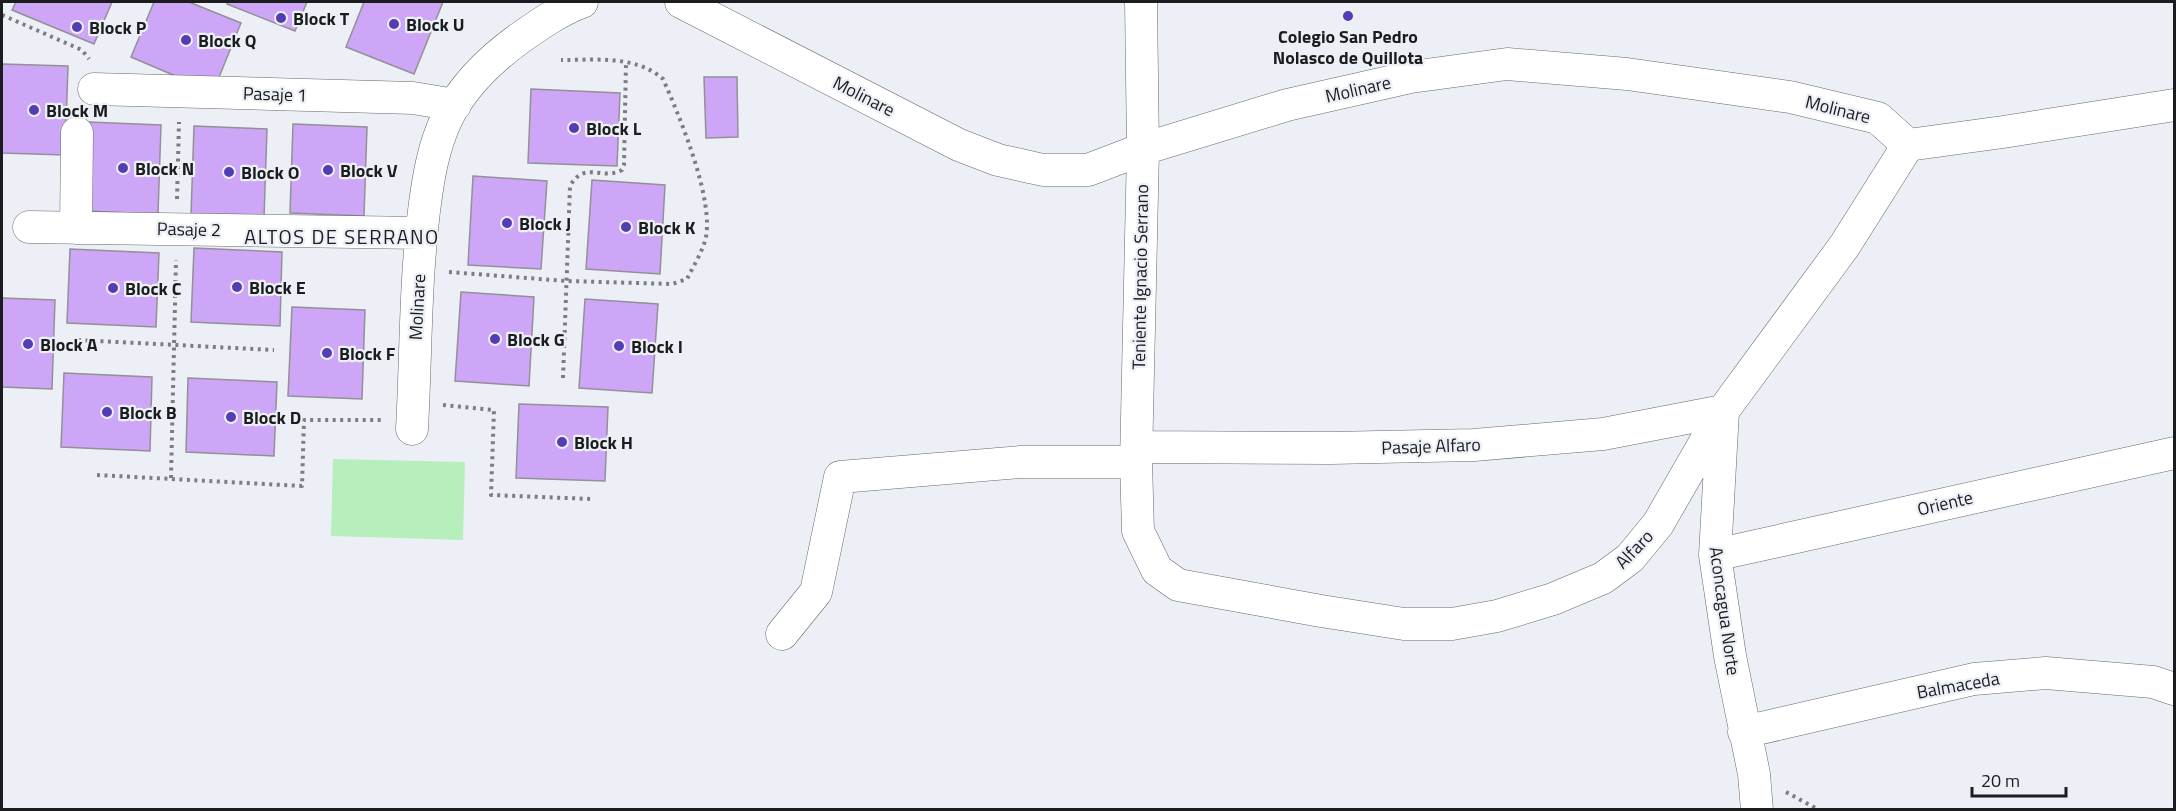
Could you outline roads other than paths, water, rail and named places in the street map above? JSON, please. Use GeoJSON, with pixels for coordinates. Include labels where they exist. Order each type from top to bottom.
{"type":"FeatureCollection","features":[{"type":"Feature","properties":{"kind":"street","name":"Molinare"},"geometry":{"type":"LineString","coordinates":[[412,417],[421,233],[429,176],[437,143],[447,118],[465,90],[502,51],[569,6],[582,2]]}},
{"type":"Feature","properties":{"kind":"street","name":"Molinare"},"geometry":{"type":"LineString","coordinates":[[681,2],[959,145],[998,160],[1043,170],[1088,170],[1143,150],[1299,103],[1411,77],[1507,64],[1627,75],[1790,97],[1878,118],[1908,145]]}},
{"type":"Feature","properties":{"kind":"street","name":"Teniente Ignacio Serrano"},"geometry":{"type":"LineString","coordinates":[[1141,2],[1143,150],[1136,455],[1138,531],[1147,550]]}},
{"type":"Feature","properties":{"kind":"street","name":"Pasaje 1"},"geometry":{"type":"LineString","coordinates":[[104,89],[413,98],[455,105]]}},
{"type":"Feature","properties":{"kind":"street"},"geometry":{"type":"LineString","coordinates":[[1908,145],[2175,105]]}},
{"type":"Feature","properties":{"kind":"street"},"geometry":{"type":"LineString","coordinates":[[76,228],[77,133]]}},
{"type":"Feature","properties":{"kind":"street","name":"Alfaro"},"geometry":{"type":"LineString","coordinates":[[1147,550],[1157,570],[1178,585],[1404,624],[1452,624],[1497,616],[1553,599],[1603,578],[1630,558],[1658,524],[1723,411],[1845,245],[1908,145]]}},
{"type":"Feature","properties":{"kind":"street","name":"Pasaje 2"},"geometry":{"type":"LineString","coordinates":[[28,227],[421,233]]}},
{"type":"Feature","properties":{"kind":"street","name":"Pasaje Alfaro"},"geometry":{"type":"LineString","coordinates":[[782,634],[816,592],[840,477],[1136,455],[1474,445],[1603,434],[1723,411]]}},
{"type":"Feature","properties":{"kind":"street","name":"Aconcagua Norte"},"geometry":{"type":"LineString","coordinates":[[1723,411],[1715,555],[1730,656],[1754,774],[1757,810]]}},
{"type":"Feature","properties":{"kind":"street","name":"Oriente"},"geometry":{"type":"LineString","coordinates":[[1715,555],[2175,453]]}},
{"type":"Feature","properties":{"kind":"street","name":"Balmaceda"},"geometry":{"type":"LineString","coordinates":[[1744,732],[1974,679],[2046,673],[2154,682],[2175,688]]}},
{"type":"Feature","properties":{"kind":"place","name":"Colegio San Pedro Nolasco de Quillota"},"geometry":{"type":"Point","coordinates":[1348,16]}},
{"type":"Feature","properties":{"kind":"place","name":"Block T"},"geometry":{"type":"Point","coordinates":[281,18]}},
{"type":"Feature","properties":{"kind":"place","name":"Block U"},"geometry":{"type":"Point","coordinates":[394,24]}},
{"type":"Feature","properties":{"kind":"place","name":"Block P"},"geometry":{"type":"Point","coordinates":[77,27]}},
{"type":"Feature","properties":{"kind":"place","name":"Block Q"},"geometry":{"type":"Point","coordinates":[186,40]}},
{"type":"Feature","properties":{"kind":"place","name":"Block M"},"geometry":{"type":"Point","coordinates":[34,110]}},
{"type":"Feature","properties":{"kind":"place","name":"Block L"},"geometry":{"type":"Point","coordinates":[574,128]}},
{"type":"Feature","properties":{"kind":"place","name":"Block N"},"geometry":{"type":"Point","coordinates":[123,168]}},
{"type":"Feature","properties":{"kind":"place","name":"Block V"},"geometry":{"type":"Point","coordinates":[328,170]}},
{"type":"Feature","properties":{"kind":"place","name":"Block O"},"geometry":{"type":"Point","coordinates":[229,172]}},
{"type":"Feature","properties":{"kind":"place","name":"Block J"},"geometry":{"type":"Point","coordinates":[507,223]}},
{"type":"Feature","properties":{"kind":"place","name":"Block K"},"geometry":{"type":"Point","coordinates":[626,227]}},
{"type":"Feature","properties":{"kind":"place","name":"Block E"},"geometry":{"type":"Point","coordinates":[237,287]}},
{"type":"Feature","properties":{"kind":"place","name":"Block C"},"geometry":{"type":"Point","coordinates":[113,288]}},
{"type":"Feature","properties":{"kind":"place","name":"Block G"},"geometry":{"type":"Point","coordinates":[495,339]}},
{"type":"Feature","properties":{"kind":"place","name":"Block A"},"geometry":{"type":"Point","coordinates":[28,344]}},
{"type":"Feature","properties":{"kind":"place","name":"Block I"},"geometry":{"type":"Point","coordinates":[619,346]}},
{"type":"Feature","properties":{"kind":"place","name":"Block F"},"geometry":{"type":"Point","coordinates":[327,353]}},
{"type":"Feature","properties":{"kind":"place","name":"Block B"},"geometry":{"type":"Point","coordinates":[107,412]}},
{"type":"Feature","properties":{"kind":"place","name":"Block D"},"geometry":{"type":"Point","coordinates":[231,417]}},
{"type":"Feature","properties":{"kind":"place","name":"Block H"},"geometry":{"type":"Point","coordinates":[562,442]}},
{"type":"Feature","properties":{"kind":"district","name":"ALTOS DE SERRANO"},"geometry":{"type":"Point","coordinates":[342,236]}}]}
